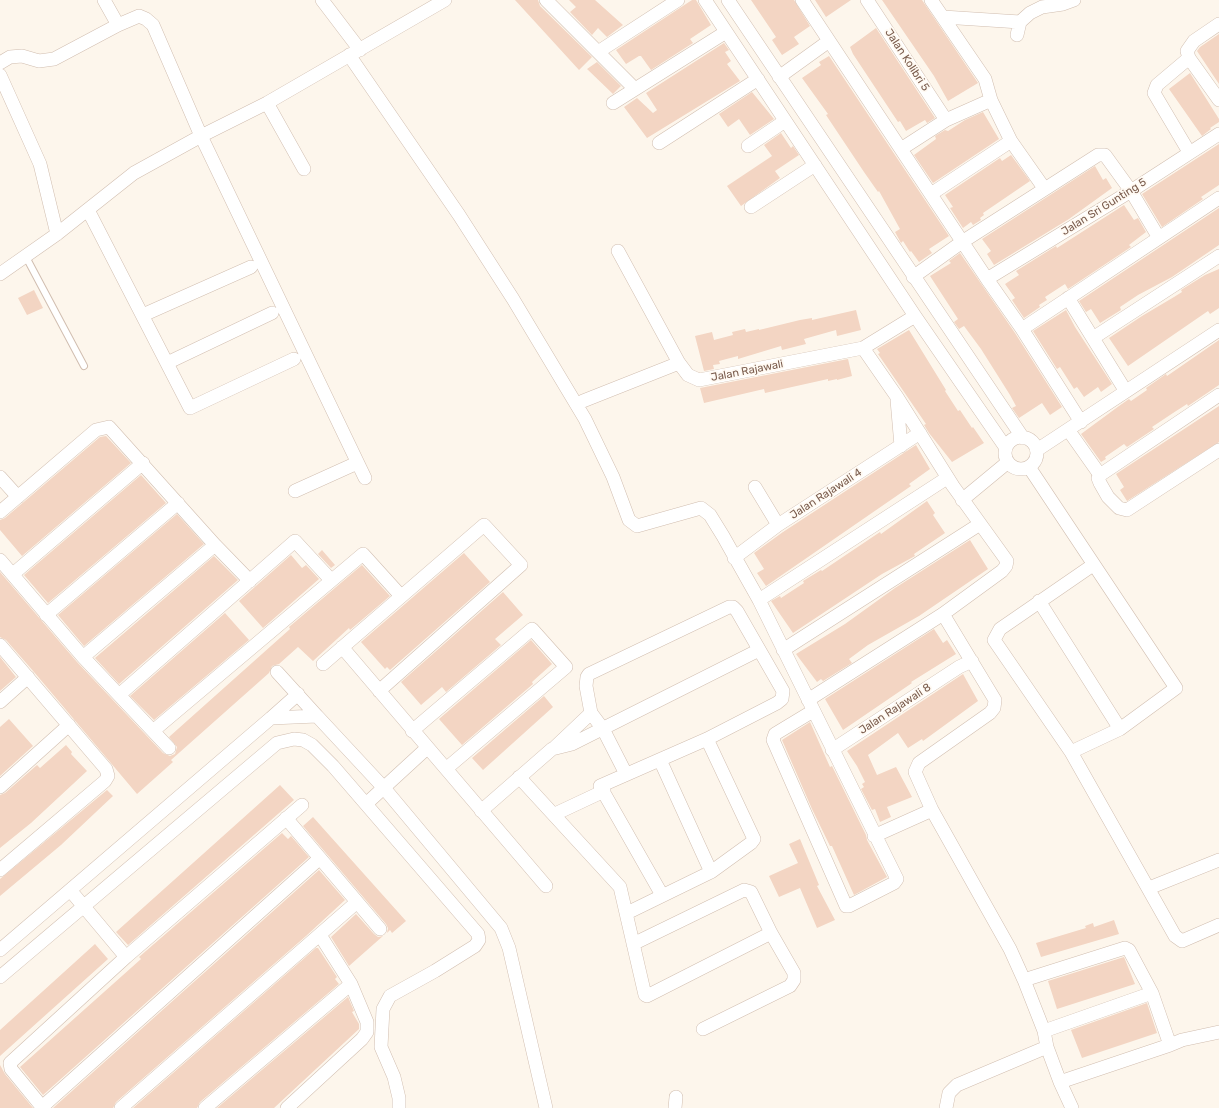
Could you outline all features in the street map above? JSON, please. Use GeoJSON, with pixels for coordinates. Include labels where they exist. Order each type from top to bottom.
{"type":"FeatureCollection","features":[{"type":"Feature","properties":{"kind":"street"},"geometry":{"type":"LineString","coordinates":[[104,0],[118,25]]}},
{"type":"Feature","properties":{"kind":"street"},"geometry":{"type":"LineString","coordinates":[[322,0],[354,53],[513,299],[585,418],[615,483],[629,520],[637,526],[701,508],[710,515],[759,600],[811,705],[874,836],[897,880],[896,882],[847,906],[773,740],[775,734],[811,705],[943,614],[1006,566],[1007,561],[947,478],[897,397],[863,348]]}},
{"type":"Feature","properties":{"kind":"street"},"geometry":{"type":"LineString","coordinates":[[0,274],[57,234],[134,173],[201,136],[267,103],[445,0]]}},
{"type":"Feature","properties":{"kind":"street"},"geometry":{"type":"LineString","coordinates":[[546,0],[635,89]]}},
{"type":"Feature","properties":{"kind":"street"},"geometry":{"type":"LineString","coordinates":[[598,52],[678,0]]}},
{"type":"Feature","properties":{"kind":"street"},"geometry":{"type":"LineString","coordinates":[[705,0],[915,316],[1006,448]]}},
{"type":"Feature","properties":{"kind":"street"},"geometry":{"type":"LineString","coordinates":[[728,0],[1023,438]]}},
{"type":"Feature","properties":{"kind":"street"},"geometry":{"type":"LineString","coordinates":[[802,0],[962,242],[1022,329],[1081,422]]}},
{"type":"Feature","properties":{"kind":"street","name":"Jalan Kolibri 5"},"geometry":{"type":"LineString","coordinates":[[867,0],[946,120]]}},
{"type":"Feature","properties":{"kind":"street"},"geometry":{"type":"LineString","coordinates":[[931,0],[985,79],[991,100],[1011,141],[1044,188]]}},
{"type":"Feature","properties":{"kind":"street"},"geometry":{"type":"LineString","coordinates":[[1017,35],[1020,22],[1030,12],[1042,7],[1063,4],[1074,0]]}},
{"type":"Feature","properties":{"kind":"street"},"geometry":{"type":"LineString","coordinates":[[0,62],[10,57],[22,56],[39,61],[54,59],[118,25],[139,16],[146,19],[153,25],[201,136],[365,478]]}},
{"type":"Feature","properties":{"kind":"street"},"geometry":{"type":"LineString","coordinates":[[943,17],[1020,22]]}},
{"type":"Feature","properties":{"kind":"street"},"geometry":{"type":"LineString","coordinates":[[1219,24],[1194,41],[1187,51],[1189,58],[1219,100]]}},
{"type":"Feature","properties":{"kind":"street"},"geometry":{"type":"LineString","coordinates":[[613,103],[726,32]]}},
{"type":"Feature","properties":{"kind":"street"},"geometry":{"type":"LineString","coordinates":[[779,77],[829,42]]}},
{"type":"Feature","properties":{"kind":"street"},"geometry":{"type":"LineString","coordinates":[[1189,58],[1157,85],[1154,93],[1189,152]]}},
{"type":"Feature","properties":{"kind":"street"},"geometry":{"type":"LineString","coordinates":[[0,75],[40,164],[57,234]]}},
{"type":"Feature","properties":{"kind":"street"},"geometry":{"type":"LineString","coordinates":[[659,143],[758,79]]}},
{"type":"Feature","properties":{"kind":"street"},"geometry":{"type":"LineString","coordinates":[[900,149],[946,120],[991,100]]}},
{"type":"Feature","properties":{"kind":"street"},"geometry":{"type":"LineString","coordinates":[[267,103],[304,169]]}},
{"type":"Feature","properties":{"kind":"street"},"geometry":{"type":"LineString","coordinates":[[748,146],[785,121]]}},
{"type":"Feature","properties":{"kind":"street","name":"Jalan Sri Gunting 5"},"geometry":{"type":"LineString","coordinates":[[987,279],[1131,191],[1189,152],[1219,134]]}},
{"type":"Feature","properties":{"kind":"street"},"geometry":{"type":"LineString","coordinates":[[931,194],[1011,141]]}},
{"type":"Feature","properties":{"kind":"street"},"geometry":{"type":"LineString","coordinates":[[914,277],[962,242],[1092,157],[1105,155],[1131,191],[1159,238]]}},
{"type":"Feature","properties":{"kind":"street"},"geometry":{"type":"LineString","coordinates":[[751,207],[815,165]]}},
{"type":"Feature","properties":{"kind":"street"},"geometry":{"type":"LineString","coordinates":[[1022,329],[1219,198]]}},
{"type":"Feature","properties":{"kind":"street"},"geometry":{"type":"LineString","coordinates":[[88,210],[190,408],[294,359]]}},
{"type":"Feature","properties":{"kind":"street","name":"Jalan Rajawali"},"geometry":{"type":"LineString","coordinates":[[618,251],[679,363],[688,375],[699,380],[863,348],[915,316]]}},
{"type":"Feature","properties":{"kind":"street"},"geometry":{"type":"LineString","coordinates":[[1093,338],[1219,256]]}},
{"type":"Feature","properties":{"kind":"street"},"geometry":{"type":"LineString","coordinates":[[143,316],[251,267]]}},
{"type":"Feature","properties":{"kind":"street"},"geometry":{"type":"LineString","coordinates":[[1068,298],[1126,390]]}},
{"type":"Feature","properties":{"kind":"street"},"geometry":{"type":"LineString","coordinates":[[167,363],[272,313]]}},
{"type":"Feature","properties":{"kind":"street"},"geometry":{"type":"LineString","coordinates":[[1037,450],[1068,431],[1126,390],[1219,330]]}},
{"type":"Feature","properties":{"kind":"street"},"geometry":{"type":"LineString","coordinates":[[583,401],[679,363]]}},
{"type":"Feature","properties":{"kind":"street"},"geometry":{"type":"LineString","coordinates":[[1219,395],[1100,475],[1098,478],[1108,497],[1119,508],[1127,510],[1219,450]]}},
{"type":"Feature","properties":{"kind":"street"},"geometry":{"type":"LineString","coordinates":[[897,397],[901,446]]}},
{"type":"Feature","properties":{"kind":"street"},"geometry":{"type":"LineString","coordinates":[[0,512],[96,430],[109,427],[143,463],[215,545],[250,581]]}},
{"type":"Feature","properties":{"kind":"street"},"geometry":{"type":"LineString","coordinates":[[1068,431],[1100,475]]}},
{"type":"Feature","properties":{"kind":"street","name":"Jalan Rajawali 4"},"geometry":{"type":"LineString","coordinates":[[734,558],[778,525],[920,433]]}},
{"type":"Feature","properties":{"kind":"street"},"geometry":{"type":"LineString","coordinates":[[1023,438],[1031,441],[1037,450],[1036,457],[1029,467],[1020,469],[1014,467],[1008,462],[1006,448],[1010,442],[1023,438]]}},
{"type":"Feature","properties":{"kind":"street"},"geometry":{"type":"LineString","coordinates":[[962,500],[1008,462]]}},
{"type":"Feature","properties":{"kind":"street"},"geometry":{"type":"LineString","coordinates":[[13,574],[143,463]]}},
{"type":"Feature","properties":{"kind":"street"},"geometry":{"type":"LineString","coordinates":[[295,492],[358,463]]}},
{"type":"Feature","properties":{"kind":"street"},"geometry":{"type":"LineString","coordinates":[[1029,467],[1176,688],[1120,729],[1071,752]]}},
{"type":"Feature","properties":{"kind":"street"},"geometry":{"type":"LineString","coordinates":[[0,477],[18,497]]}},
{"type":"Feature","properties":{"kind":"street"},"geometry":{"type":"LineString","coordinates":[[759,600],[947,478]]}},
{"type":"Feature","properties":{"kind":"street"},"geometry":{"type":"LineString","coordinates":[[755,487],[778,525]]}},
{"type":"Feature","properties":{"kind":"street"},"geometry":{"type":"LineString","coordinates":[[46,615],[178,503]]}},
{"type":"Feature","properties":{"kind":"street"},"geometry":{"type":"LineString","coordinates":[[783,650],[980,524]]}},
{"type":"Feature","properties":{"kind":"street"},"geometry":{"type":"LineString","coordinates":[[324,664],[484,525],[521,565],[379,691]]}},
{"type":"Feature","properties":{"kind":"street"},"geometry":{"type":"LineString","coordinates":[[119,695],[295,541],[331,580]]}},
{"type":"Feature","properties":{"kind":"street"},"geometry":{"type":"LineString","coordinates":[[83,657],[215,545]]}},
{"type":"Feature","properties":{"kind":"street"},"geometry":{"type":"LineString","coordinates":[[153,730],[363,554],[401,596]]}},
{"type":"Feature","properties":{"kind":"street"},"geometry":{"type":"LineString","coordinates":[[0,560],[83,657],[169,748]]}},
{"type":"Feature","properties":{"kind":"street"},"geometry":{"type":"LineString","coordinates":[[1093,565],[1000,629],[994,640],[1071,752],[1178,939],[1182,940],[1219,925]]}},
{"type":"Feature","properties":{"kind":"street"},"geometry":{"type":"LineString","coordinates":[[1039,601],[1120,729]]}},
{"type":"Feature","properties":{"kind":"street"},"geometry":{"type":"LineString","coordinates":[[626,774],[603,729],[591,713],[586,686],[589,674],[729,607],[737,611],[783,691],[782,699],[777,703],[707,738],[600,786],[662,895]]}},
{"type":"Feature","properties":{"kind":"street"},"geometry":{"type":"LineString","coordinates":[[943,614],[995,700],[994,708],[990,713],[919,764],[915,772],[932,810],[1010,949],[1044,1031],[1047,1047],[1060,1082],[1072,1108]]}},
{"type":"Feature","properties":{"kind":"street"},"geometry":{"type":"LineString","coordinates":[[412,731],[532,629],[566,667],[447,768]]}},
{"type":"Feature","properties":{"kind":"street"},"geometry":{"type":"LineString","coordinates":[[0,646],[106,769],[108,776],[105,781],[0,870]]}},
{"type":"Feature","properties":{"kind":"street"},"geometry":{"type":"LineString","coordinates":[[342,647],[412,731],[447,768],[481,811],[546,886]]}},
{"type":"Feature","properties":{"kind":"street"},"geometry":{"type":"LineString","coordinates":[[552,749],[572,744],[759,650]]}},
{"type":"Feature","properties":{"kind":"street","name":"Jalan Rajawali 8"},"geometry":{"type":"LineString","coordinates":[[832,750],[959,667],[972,661]]}},
{"type":"Feature","properties":{"kind":"street"},"geometry":{"type":"LineString","coordinates":[[277,672],[383,790],[502,928],[509,948],[546,1108]]}},
{"type":"Feature","properties":{"kind":"street"},"geometry":{"type":"LineString","coordinates":[[0,702],[28,677]]}},
{"type":"Feature","properties":{"kind":"street"},"geometry":{"type":"LineString","coordinates":[[0,977],[76,898],[298,694]]}},
{"type":"Feature","properties":{"kind":"street"},"geometry":{"type":"LineString","coordinates":[[481,811],[591,713]]}},
{"type":"Feature","properties":{"kind":"street"},"geometry":{"type":"LineString","coordinates":[[271,718],[317,716]]}},
{"type":"Feature","properties":{"kind":"street"},"geometry":{"type":"LineString","coordinates":[[0,787],[69,725]]}},
{"type":"Feature","properties":{"kind":"street"},"geometry":{"type":"LineString","coordinates":[[626,913],[711,872],[751,843],[754,839],[707,738]]}},
{"type":"Feature","properties":{"kind":"street"},"geometry":{"type":"LineString","coordinates":[[0,950],[76,898],[277,743],[294,739],[303,740],[312,745],[369,802],[478,934],[479,940],[475,946],[435,971],[390,996],[383,1009],[381,1047],[394,1077],[399,1098],[399,1108]]}},
{"type":"Feature","properties":{"kind":"street"},"geometry":{"type":"LineString","coordinates":[[369,802],[427,748]]}},
{"type":"Feature","properties":{"kind":"street"},"geometry":{"type":"LineString","coordinates":[[660,760],[711,872]]}},
{"type":"Feature","properties":{"kind":"street"},"geometry":{"type":"LineString","coordinates":[[519,777],[555,814],[620,887],[644,992],[648,996],[772,934]]}},
{"type":"Feature","properties":{"kind":"street"},"geometry":{"type":"LineString","coordinates":[[555,814],[604,791]]}},
{"type":"Feature","properties":{"kind":"street"},"geometry":{"type":"LineString","coordinates":[[302,805],[126,957],[10,1063],[11,1069],[43,1107],[319,859]]}},
{"type":"Feature","properties":{"kind":"street"},"geometry":{"type":"LineString","coordinates":[[874,836],[932,810]]}},
{"type":"Feature","properties":{"kind":"street"},"geometry":{"type":"LineString","coordinates":[[286,818],[319,859],[380,929]]}},
{"type":"Feature","properties":{"kind":"street"},"geometry":{"type":"LineString","coordinates":[[1149,888],[1219,860]]}},
{"type":"Feature","properties":{"kind":"street"},"geometry":{"type":"LineString","coordinates":[[633,944],[748,890],[752,892],[772,934],[794,973],[794,980],[790,986],[703,1029]]}},
{"type":"Feature","properties":{"kind":"street"},"geometry":{"type":"LineString","coordinates":[[76,898],[126,957]]}},
{"type":"Feature","properties":{"kind":"street"},"geometry":{"type":"LineString","coordinates":[[121,1108],[320,936],[357,902]]}},
{"type":"Feature","properties":{"kind":"street"},"geometry":{"type":"LineString","coordinates":[[287,1108],[362,1039],[367,1032],[367,1022],[351,984],[320,936]]}},
{"type":"Feature","properties":{"kind":"street"},"geometry":{"type":"LineString","coordinates":[[1024,980],[1125,948],[1129,950],[1152,993],[1170,1046]]}},
{"type":"Feature","properties":{"kind":"street"},"geometry":{"type":"LineString","coordinates":[[205,1108],[351,984]]}},
{"type":"Feature","properties":{"kind":"street"},"geometry":{"type":"LineString","coordinates":[[1044,1031],[1152,993]]}},
{"type":"Feature","properties":{"kind":"street"},"geometry":{"type":"LineString","coordinates":[[1060,1082],[1170,1046],[1182,1040],[1219,1032]]}},
{"type":"Feature","properties":{"kind":"street"},"geometry":{"type":"LineString","coordinates":[[946,1108],[949,1093],[956,1085],[1047,1047]]}},
{"type":"Feature","properties":{"kind":"lane"},"geometry":{"type":"LineString","coordinates":[[26,257],[84,366]]}},
{"type":"Feature","properties":{"kind":"building"},"geometry":{"type":"Polygon","coordinates":[[[515,0],[538,0],[540,6],[592,57],[579,70],[515,0]]]}},
{"type":"Feature","properties":{"kind":"building"},"geometry":{"type":"Polygon","coordinates":[[[569,0],[595,0],[623,25],[607,37],[598,28],[592,35],[570,12],[576,7],[569,0]]]}},
{"type":"Feature","properties":{"kind":"building"},"geometry":{"type":"Polygon","coordinates":[[[692,0],[696,0],[711,25],[690,39],[693,43],[651,70],[641,56],[626,64],[616,50],[692,0]]]}},
{"type":"Feature","properties":{"kind":"building"},"geometry":{"type":"Polygon","coordinates":[[[751,0],[794,0],[810,26],[794,37],[799,44],[782,55],[772,40],[776,37],[751,0]]]}},
{"type":"Feature","properties":{"kind":"building"},"geometry":{"type":"Polygon","coordinates":[[[815,0],[851,0],[826,17],[815,0]]]}},
{"type":"Feature","properties":{"kind":"building"},"geometry":{"type":"Polygon","coordinates":[[[882,0],[922,0],[978,83],[948,101],[934,76],[882,0]]]}},
{"type":"Feature","properties":{"kind":"building"},"geometry":{"type":"Polygon","coordinates":[[[876,28],[935,118],[927,123],[925,120],[906,131],[900,121],[898,122],[853,54],[850,47],[876,28]]]}},
{"type":"Feature","properties":{"kind":"building"},"geometry":{"type":"Polygon","coordinates":[[[1219,34],[1219,84],[1197,51],[1200,47],[1219,34]]]}},
{"type":"Feature","properties":{"kind":"building"},"geometry":{"type":"Polygon","coordinates":[[[724,43],[729,50],[725,52],[731,61],[727,64],[740,81],[647,138],[624,107],[637,98],[653,113],[657,110],[646,93],[724,43]]]}},
{"type":"Feature","properties":{"kind":"building"},"geometry":{"type":"Polygon","coordinates":[[[829,56],[949,236],[929,249],[932,253],[919,262],[903,241],[901,243],[895,232],[900,229],[879,191],[878,192],[864,172],[826,115],[828,114],[802,78],[821,65],[819,62],[829,56]]]}},
{"type":"Feature","properties":{"kind":"building"},"geometry":{"type":"Polygon","coordinates":[[[597,62],[621,86],[613,94],[587,69],[597,62]]]}},
{"type":"Feature","properties":{"kind":"building"},"geometry":{"type":"Polygon","coordinates":[[[1190,73],[1219,119],[1219,122],[1202,136],[1169,89],[1190,73]]]}},
{"type":"Feature","properties":{"kind":"building"},"geometry":{"type":"Polygon","coordinates":[[[752,92],[774,119],[750,135],[739,119],[728,127],[719,114],[752,92]]]}},
{"type":"Feature","properties":{"kind":"building"},"geometry":{"type":"Polygon","coordinates":[[[983,112],[999,139],[933,183],[914,155],[936,139],[935,136],[945,130],[948,131],[965,120],[983,112]]]}},
{"type":"Feature","properties":{"kind":"building"},"geometry":{"type":"Polygon","coordinates":[[[781,133],[791,148],[793,146],[799,155],[775,171],[780,178],[741,206],[727,186],[772,156],[764,145],[781,133]]]}},
{"type":"Feature","properties":{"kind":"building"},"geometry":{"type":"Polygon","coordinates":[[[1219,144],[1219,185],[1201,197],[1203,199],[1162,227],[1142,194],[1219,144]]]}},
{"type":"Feature","properties":{"kind":"building"},"geometry":{"type":"Polygon","coordinates":[[[1011,155],[1030,181],[983,213],[984,215],[980,218],[981,220],[973,225],[971,222],[963,228],[950,208],[953,207],[945,195],[1000,158],[1002,161],[1011,155]]]}},
{"type":"Feature","properties":{"kind":"building"},"geometry":{"type":"Polygon","coordinates":[[[1095,166],[1103,180],[1106,178],[1112,188],[1069,219],[994,265],[987,254],[991,251],[982,239],[1095,166]]]}},
{"type":"Feature","properties":{"kind":"building"},"geometry":{"type":"Polygon","coordinates":[[[1124,205],[1134,220],[1138,218],[1146,232],[1129,245],[1131,247],[1068,289],[1065,284],[1045,297],[1047,300],[1039,305],[1040,307],[1024,318],[1012,300],[1015,298],[1005,284],[1019,275],[1016,271],[1056,246],[1057,248],[1124,205]]]}},
{"type":"Feature","properties":{"kind":"building"},"geometry":{"type":"Polygon","coordinates":[[[1219,208],[1219,245],[1172,277],[1138,295],[1120,307],[1121,310],[1100,323],[1091,309],[1086,312],[1079,301],[1219,208]]]}},
{"type":"Feature","properties":{"kind":"building"},"geometry":{"type":"Polygon","coordinates":[[[960,253],[1015,333],[1062,407],[1050,415],[1042,403],[1019,418],[1012,408],[1016,406],[1010,395],[981,349],[964,326],[959,329],[954,322],[958,319],[930,276],[951,263],[949,261],[960,253]]]}},
{"type":"Feature","properties":{"kind":"building"},"geometry":{"type":"Polygon","coordinates":[[[1219,269],[1219,308],[1210,314],[1208,311],[1128,366],[1109,338],[1182,292],[1181,290],[1205,275],[1219,269]]]}},
{"type":"Feature","properties":{"kind":"building"},"geometry":{"type":"Polygon","coordinates":[[[34,290],[43,308],[27,315],[18,298],[34,290]]]}},
{"type":"Feature","properties":{"kind":"building"},"geometry":{"type":"Polygon","coordinates":[[[856,310],[861,330],[837,336],[836,330],[804,339],[806,344],[782,350],[781,346],[738,359],[738,356],[719,361],[720,364],[713,365],[714,369],[704,371],[695,336],[712,332],[714,340],[733,335],[732,332],[745,329],[746,332],[759,330],[800,320],[812,318],[812,320],[856,310]]]}},
{"type":"Feature","properties":{"kind":"building"},"geometry":{"type":"Polygon","coordinates":[[[1066,310],[1075,327],[1112,384],[1101,392],[1098,387],[1084,397],[1077,387],[1074,389],[1060,367],[1057,369],[1033,331],[1066,310]]]}},
{"type":"Feature","properties":{"kind":"building"},"geometry":{"type":"Polygon","coordinates":[[[909,330],[958,411],[960,410],[984,443],[952,462],[929,433],[924,425],[926,424],[878,354],[880,353],[877,349],[909,330]]]}},
{"type":"Feature","properties":{"kind":"building"},"geometry":{"type":"Polygon","coordinates":[[[1219,340],[1219,385],[1188,406],[1187,404],[1152,427],[1154,429],[1127,447],[1124,444],[1105,457],[1106,459],[1101,462],[1081,434],[1129,399],[1131,401],[1166,374],[1167,376],[1219,340]]]}},
{"type":"Feature","properties":{"kind":"building"},"geometry":{"type":"Polygon","coordinates":[[[848,359],[852,376],[837,380],[828,381],[828,379],[765,393],[764,389],[704,403],[700,388],[848,359]]]}},
{"type":"Feature","properties":{"kind":"building"},"geometry":{"type":"Polygon","coordinates":[[[1219,406],[1219,442],[1127,501],[1120,490],[1124,487],[1116,474],[1219,406]]]}},
{"type":"Feature","properties":{"kind":"building"},"geometry":{"type":"Polygon","coordinates":[[[106,436],[131,463],[22,556],[0,530],[0,520],[5,518],[100,437],[106,436]]]}},
{"type":"Feature","properties":{"kind":"building"},"geometry":{"type":"Polygon","coordinates":[[[916,445],[930,469],[909,484],[911,486],[766,586],[757,573],[764,569],[754,553],[783,532],[916,445]]]}},
{"type":"Feature","properties":{"kind":"building"},"geometry":{"type":"Polygon","coordinates":[[[141,475],[166,503],[48,603],[24,575],[141,475]]]}},
{"type":"Feature","properties":{"kind":"building"},"geometry":{"type":"Polygon","coordinates":[[[927,501],[935,513],[933,515],[945,533],[914,554],[915,556],[882,574],[793,633],[771,601],[780,596],[781,598],[804,583],[803,581],[821,570],[822,571],[880,532],[881,534],[927,501]]]}},
{"type":"Feature","properties":{"kind":"building"},"geometry":{"type":"Polygon","coordinates":[[[177,514],[204,544],[84,646],[58,615],[177,514]]]}},
{"type":"Feature","properties":{"kind":"building"},"geometry":{"type":"Polygon","coordinates":[[[970,540],[988,569],[919,616],[868,645],[849,659],[852,663],[823,681],[821,679],[817,682],[796,654],[845,624],[895,588],[970,540]]]}},
{"type":"Feature","properties":{"kind":"building"},"geometry":{"type":"Polygon","coordinates":[[[322,550],[335,565],[331,568],[318,554],[322,550]]]}},
{"type":"Feature","properties":{"kind":"building"},"geometry":{"type":"Polygon","coordinates":[[[464,553],[490,582],[390,670],[387,667],[385,669],[361,642],[464,553]]]}},
{"type":"Feature","properties":{"kind":"building"},"geometry":{"type":"Polygon","coordinates":[[[291,555],[302,568],[306,565],[319,579],[263,628],[239,601],[291,555]]]}},
{"type":"Feature","properties":{"kind":"building"},"geometry":{"type":"Polygon","coordinates":[[[214,556],[238,580],[119,684],[95,658],[214,556]]]}},
{"type":"Feature","properties":{"kind":"building"},"geometry":{"type":"Polygon","coordinates":[[[362,565],[390,596],[350,630],[349,628],[313,661],[298,647],[279,664],[272,666],[269,673],[171,760],[173,762],[137,794],[34,672],[6,640],[0,637],[0,572],[77,662],[163,753],[170,756],[175,754],[177,747],[169,737],[290,629],[289,627],[362,565]]]}},
{"type":"Feature","properties":{"kind":"building"},"geometry":{"type":"Polygon","coordinates":[[[503,592],[523,615],[495,639],[501,645],[446,692],[442,687],[421,705],[401,682],[503,592]]]}},
{"type":"Feature","properties":{"kind":"building"},"geometry":{"type":"Polygon","coordinates":[[[225,613],[249,640],[154,720],[130,696],[225,613]]]}},
{"type":"Feature","properties":{"kind":"building"},"geometry":{"type":"Polygon","coordinates":[[[934,629],[943,643],[947,640],[956,654],[911,682],[912,683],[843,730],[825,699],[934,629]]]}},
{"type":"Feature","properties":{"kind":"building"},"geometry":{"type":"Polygon","coordinates":[[[531,640],[552,664],[532,682],[533,684],[462,745],[439,719],[531,640]]]}},
{"type":"Feature","properties":{"kind":"building"},"geometry":{"type":"Polygon","coordinates":[[[0,657],[16,677],[0,691],[0,657]]]}},
{"type":"Feature","properties":{"kind":"building"},"geometry":{"type":"Polygon","coordinates":[[[963,674],[978,701],[923,741],[922,739],[908,748],[898,733],[868,755],[877,775],[896,767],[912,797],[887,807],[891,817],[880,822],[875,809],[872,810],[861,789],[864,787],[862,784],[865,782],[847,751],[963,674]]]}},
{"type":"Feature","properties":{"kind":"building"},"geometry":{"type":"Polygon","coordinates":[[[544,696],[553,707],[483,770],[472,758],[544,696]]]}},
{"type":"Feature","properties":{"kind":"building"},"geometry":{"type":"Polygon","coordinates":[[[9,719],[33,746],[0,776],[0,727],[9,719]]]}},
{"type":"Feature","properties":{"kind":"building"},"geometry":{"type":"Polygon","coordinates":[[[810,722],[830,767],[832,766],[866,835],[867,840],[887,877],[854,895],[832,846],[830,846],[812,809],[782,740],[810,722]]]}},
{"type":"Feature","properties":{"kind":"building"},"geometry":{"type":"Polygon","coordinates":[[[66,745],[72,752],[71,754],[87,771],[31,823],[0,848],[0,795],[5,793],[37,765],[40,768],[66,745]]]}},
{"type":"Feature","properties":{"kind":"building"},"geometry":{"type":"Polygon","coordinates":[[[280,785],[294,800],[128,945],[116,932],[280,785]]]}},
{"type":"Feature","properties":{"kind":"building"},"geometry":{"type":"Polygon","coordinates":[[[107,790],[113,796],[61,845],[0,896],[0,879],[107,790]]]}},
{"type":"Feature","properties":{"kind":"building"},"geometry":{"type":"Polygon","coordinates":[[[313,817],[406,921],[392,933],[390,930],[387,933],[388,928],[386,924],[303,826],[313,817]]]}},
{"type":"Feature","properties":{"kind":"building"},"geometry":{"type":"Polygon","coordinates":[[[282,833],[288,839],[291,836],[309,857],[43,1095],[20,1067],[141,959],[139,957],[282,833]]]}},
{"type":"Feature","properties":{"kind":"building"},"geometry":{"type":"Polygon","coordinates":[[[800,839],[819,885],[817,886],[835,920],[817,928],[800,888],[779,897],[769,876],[798,863],[789,844],[800,839]]]}},
{"type":"Feature","properties":{"kind":"building"},"geometry":{"type":"Polygon","coordinates":[[[319,870],[345,900],[306,936],[116,1102],[113,1108],[53,1108],[319,870]]]}},
{"type":"Feature","properties":{"kind":"building"},"geometry":{"type":"Polygon","coordinates":[[[356,914],[374,934],[378,937],[383,936],[349,966],[331,937],[356,914]]]}},
{"type":"Feature","properties":{"kind":"building"},"geometry":{"type":"Polygon","coordinates":[[[1114,920],[1119,934],[1041,957],[1036,943],[1086,928],[1085,926],[1093,923],[1094,927],[1114,920]]]}},
{"type":"Feature","properties":{"kind":"building"},"geometry":{"type":"Polygon","coordinates":[[[95,944],[108,959],[0,1056],[0,1030],[95,944]]]}},
{"type":"Feature","properties":{"kind":"building"},"geometry":{"type":"Polygon","coordinates":[[[316,948],[318,948],[337,977],[335,979],[339,984],[200,1102],[197,1108],[133,1108],[316,948]]]}},
{"type":"Feature","properties":{"kind":"building"},"geometry":{"type":"Polygon","coordinates":[[[1124,957],[1135,984],[1057,1009],[1048,981],[1124,957]]]}},
{"type":"Feature","properties":{"kind":"building"},"geometry":{"type":"Polygon","coordinates":[[[348,997],[354,1011],[352,1012],[359,1024],[359,1029],[274,1108],[217,1108],[348,997]]]}},
{"type":"Feature","properties":{"kind":"building"},"geometry":{"type":"Polygon","coordinates":[[[1147,1003],[1157,1033],[1082,1058],[1071,1030],[1147,1003]]]}},
{"type":"Feature","properties":{"kind":"building"},"geometry":{"type":"Polygon","coordinates":[[[0,1065],[5,1074],[33,1108],[0,1108],[0,1065]]]}}]}
